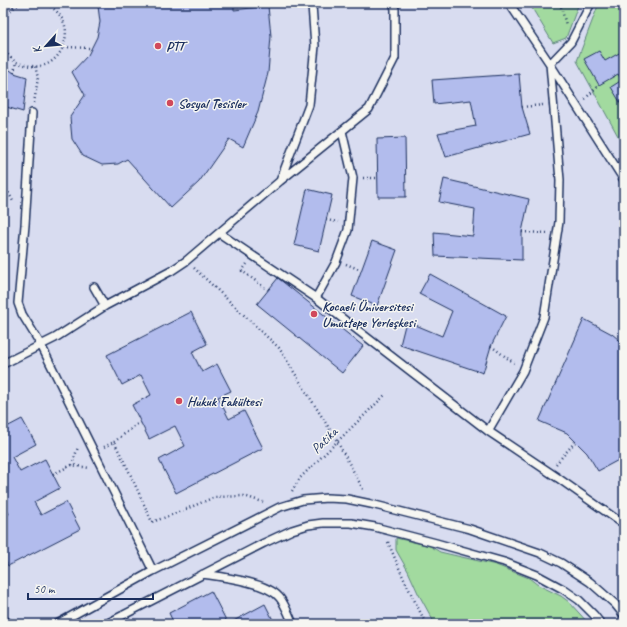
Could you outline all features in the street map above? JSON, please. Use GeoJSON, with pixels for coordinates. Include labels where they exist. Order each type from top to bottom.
{"type":"FeatureCollection","features":[{"type":"Feature","properties":{"kind":"lane"},"geometry":{"type":"LineString","coordinates":[[280,181],[309,105],[315,46],[311,3]]}},
{"type":"Feature","properties":{"kind":"lane"},"geometry":{"type":"LineString","coordinates":[[3,364],[55,338],[105,306],[171,271],[186,261],[280,181],[369,109],[395,58],[393,3]]}},
{"type":"Feature","properties":{"kind":"lane"},"geometry":{"type":"LineString","coordinates":[[510,3],[624,180]]}},
{"type":"Feature","properties":{"kind":"lane"},"geometry":{"type":"LineString","coordinates":[[488,431],[523,371],[544,317],[559,222],[560,180],[550,64],[571,42],[591,3]]}},
{"type":"Feature","properties":{"kind":"lane"},"geometry":{"type":"LineString","coordinates":[[32,113],[25,225],[18,303],[22,314],[41,345],[152,571]]}},
{"type":"Feature","properties":{"kind":"lane"},"geometry":{"type":"LineString","coordinates":[[316,298],[336,262],[348,230],[353,178],[342,131]]}},
{"type":"Feature","properties":{"kind":"lane"},"geometry":{"type":"LineString","coordinates":[[219,233],[316,298],[488,431],[619,521]]}},
{"type":"Feature","properties":{"kind":"lane"},"geometry":{"type":"LineString","coordinates":[[94,287],[105,306]]}},
{"type":"Feature","properties":{"kind":"lane"},"geometry":{"type":"LineString","coordinates":[[57,624],[152,571],[282,507],[303,500],[327,498],[347,499],[371,504],[470,529],[540,553],[561,563],[590,582],[615,604],[624,616]]}},
{"type":"Feature","properties":{"kind":"lane"},"geometry":{"type":"LineString","coordinates":[[106,624],[264,543],[308,524],[323,523],[351,523],[382,529],[436,542],[504,562],[537,575],[563,589],[579,600],[601,624]]}},
{"type":"Feature","properties":{"kind":"lane"},"geometry":{"type":"LineString","coordinates":[[202,574],[241,581],[260,586],[273,592],[280,597],[293,624]]}},
{"type":"Feature","properties":{"kind":"lane"},"geometry":{"type":"LineString","coordinates":[[3,619],[10,624]]}},
{"type":"Feature","properties":{"kind":"path"},"geometry":{"type":"LineString","coordinates":[[10,3],[14,7]]}},
{"type":"Feature","properties":{"kind":"path"},"geometry":{"type":"LineString","coordinates":[[3,20],[7,13],[22,3]]}},
{"type":"Feature","properties":{"kind":"path"},"geometry":{"type":"LineString","coordinates":[[3,48],[9,57],[19,64],[41,66],[58,56],[64,46],[66,36],[65,26],[61,16],[54,8],[45,3]]}},
{"type":"Feature","properties":{"kind":"path"},"geometry":{"type":"LineString","coordinates":[[560,3],[571,42]]}},
{"type":"Feature","properties":{"kind":"path"},"geometry":{"type":"LineString","coordinates":[[64,46],[91,48]]}},
{"type":"Feature","properties":{"kind":"path"},"geometry":{"type":"LineString","coordinates":[[14,73],[16,62]]}},
{"type":"Feature","properties":{"kind":"path"},"geometry":{"type":"LineString","coordinates":[[32,113],[38,78],[35,66]]}},
{"type":"Feature","properties":{"kind":"path"},"geometry":{"type":"LineString","coordinates":[[578,107],[599,85]]}},
{"type":"Feature","properties":{"kind":"path"},"geometry":{"type":"LineString","coordinates":[[522,107],[554,104]]}},
{"type":"Feature","properties":{"kind":"path"},"geometry":{"type":"LineString","coordinates":[[522,232],[557,234]]}},
{"type":"Feature","properties":{"kind":"path"},"geometry":{"type":"LineString","coordinates":[[253,256],[242,271],[268,290]]}},
{"type":"Feature","properties":{"kind":"path"},"geometry":{"type":"LineString","coordinates":[[186,261],[279,348],[337,441],[371,504]]}},
{"type":"Feature","properties":{"kind":"path"},"geometry":{"type":"LineString","coordinates":[[491,346],[523,371]]}},
{"type":"Feature","properties":{"kind":"path","name":"Patika"},"geometry":{"type":"LineString","coordinates":[[282,507],[300,478],[385,395]]}},
{"type":"Feature","properties":{"kind":"path"},"geometry":{"type":"LineString","coordinates":[[94,452],[114,442],[140,422]]}},
{"type":"Feature","properties":{"kind":"path"},"geometry":{"type":"LineString","coordinates":[[114,442],[152,522],[215,496],[244,496],[282,507]]}},
{"type":"Feature","properties":{"kind":"path"},"geometry":{"type":"LineString","coordinates":[[549,472],[576,442]]}},
{"type":"Feature","properties":{"kind":"path"},"geometry":{"type":"LineString","coordinates":[[53,474],[72,465],[103,470]]}},
{"type":"Feature","properties":{"kind":"path"},"geometry":{"type":"LineString","coordinates":[[382,529],[426,624]]}},
{"type":"Feature","properties":{"kind":"shaded area","name":"Kocaeli Üniversitesi Umuttepe Yerleşkesi"},"geometry":{"type":"Polygon","coordinates":[[[3,3],[624,3],[624,624],[3,624],[3,3]]]}},
{"type":"Feature","properties":{"kind":"green space"},"geometry":{"type":"Polygon","coordinates":[[[529,3],[579,3],[566,38],[553,43],[529,3]]]}},
{"type":"Feature","properties":{"kind":"green space"},"geometry":{"type":"Polygon","coordinates":[[[599,3],[624,3],[624,147],[577,61],[599,3]]]}},
{"type":"Feature","properties":{"kind":"green space"},"geometry":{"type":"Polygon","coordinates":[[[396,538],[430,546],[440,552],[496,565],[529,578],[538,585],[561,596],[569,602],[589,624],[435,624],[396,550],[396,538]]]}},
{"type":"Feature","properties":{"kind":"building","name":"Sosyal Tesisler"},"geometry":{"type":"Polygon","coordinates":[[[112,3],[234,3],[234,10],[268,6],[271,36],[268,73],[258,112],[243,147],[229,139],[199,182],[171,208],[127,159],[118,164],[102,165],[83,156],[72,139],[70,117],[85,95],[72,72],[88,55],[97,37],[100,22],[98,6],[112,3]]]}},
{"type":"Feature","properties":{"kind":"building"},"geometry":{"type":"Polygon","coordinates":[[[599,51],[605,61],[623,51],[624,53],[623,107],[611,87],[622,80],[618,74],[599,85],[584,59],[599,51]]]}},
{"type":"Feature","properties":{"kind":"building"},"geometry":{"type":"Polygon","coordinates":[[[3,65],[14,73],[27,77],[23,112],[3,106],[3,65]]]}},
{"type":"Feature","properties":{"kind":"building"},"geometry":{"type":"Polygon","coordinates":[[[519,74],[522,107],[530,134],[446,157],[438,133],[476,126],[471,100],[434,104],[432,80],[519,74]]]}},
{"type":"Feature","properties":{"kind":"building"},"geometry":{"type":"Polygon","coordinates":[[[405,138],[406,197],[378,197],[377,139],[405,138]]]}},
{"type":"Feature","properties":{"kind":"building"},"geometry":{"type":"Polygon","coordinates":[[[444,179],[529,199],[522,232],[522,260],[435,256],[434,232],[473,236],[475,209],[439,202],[444,179]]]}},
{"type":"Feature","properties":{"kind":"building"},"geometry":{"type":"Polygon","coordinates":[[[307,189],[332,195],[319,251],[294,245],[307,189]]]}},
{"type":"Feature","properties":{"kind":"building"},"geometry":{"type":"Polygon","coordinates":[[[372,241],[397,250],[377,306],[352,296],[372,241]]]}},
{"type":"Feature","properties":{"kind":"building"},"geometry":{"type":"Polygon","coordinates":[[[430,274],[506,316],[491,346],[483,373],[400,345],[406,321],[442,336],[452,311],[419,294],[430,274]]]}},
{"type":"Feature","properties":{"kind":"building"},"geometry":{"type":"Polygon","coordinates":[[[278,278],[363,346],[342,373],[257,304],[278,278]]]}},
{"type":"Feature","properties":{"kind":"building","name":"Hukuk Fakültesi"},"geometry":{"type":"Polygon","coordinates":[[[191,312],[207,344],[192,352],[202,372],[217,364],[231,391],[218,397],[229,419],[244,411],[263,448],[176,493],[159,460],[185,446],[175,426],[149,439],[132,405],[151,395],[141,375],[122,385],[107,355],[191,312]]]}},
{"type":"Feature","properties":{"kind":"building"},"geometry":{"type":"Polygon","coordinates":[[[584,319],[612,334],[624,344],[624,457],[598,471],[587,453],[567,433],[539,421],[584,319]]]}},
{"type":"Feature","properties":{"kind":"building"},"geometry":{"type":"Polygon","coordinates":[[[22,419],[36,444],[12,457],[20,472],[45,459],[60,488],[34,502],[41,515],[66,502],[80,529],[8,566],[3,556],[3,517],[9,514],[3,502],[3,429],[22,419]]]}},
{"type":"Feature","properties":{"kind":"building"},"geometry":{"type":"Polygon","coordinates":[[[211,591],[228,624],[174,624],[169,613],[211,591]]]}},
{"type":"Feature","properties":{"kind":"building"},"geometry":{"type":"Polygon","coordinates":[[[265,604],[275,624],[228,624],[265,604]]]}},
{"type":"Feature","properties":{"kind":"place","name":"PTT"},"geometry":{"type":"Point","coordinates":[158,46]}},
{"type":"Feature","properties":{"kind":"place","name":"Sosyal Tesisler"},"geometry":{"type":"Point","coordinates":[170,103]}},
{"type":"Feature","properties":{"kind":"place","name":"Kocaeli Üniversitesi Umuttepe Yerleşkesi"},"geometry":{"type":"Point","coordinates":[314,314]}},
{"type":"Feature","properties":{"kind":"place","name":"Hukuk Fakültesi"},"geometry":{"type":"Point","coordinates":[179,401]}}]}
